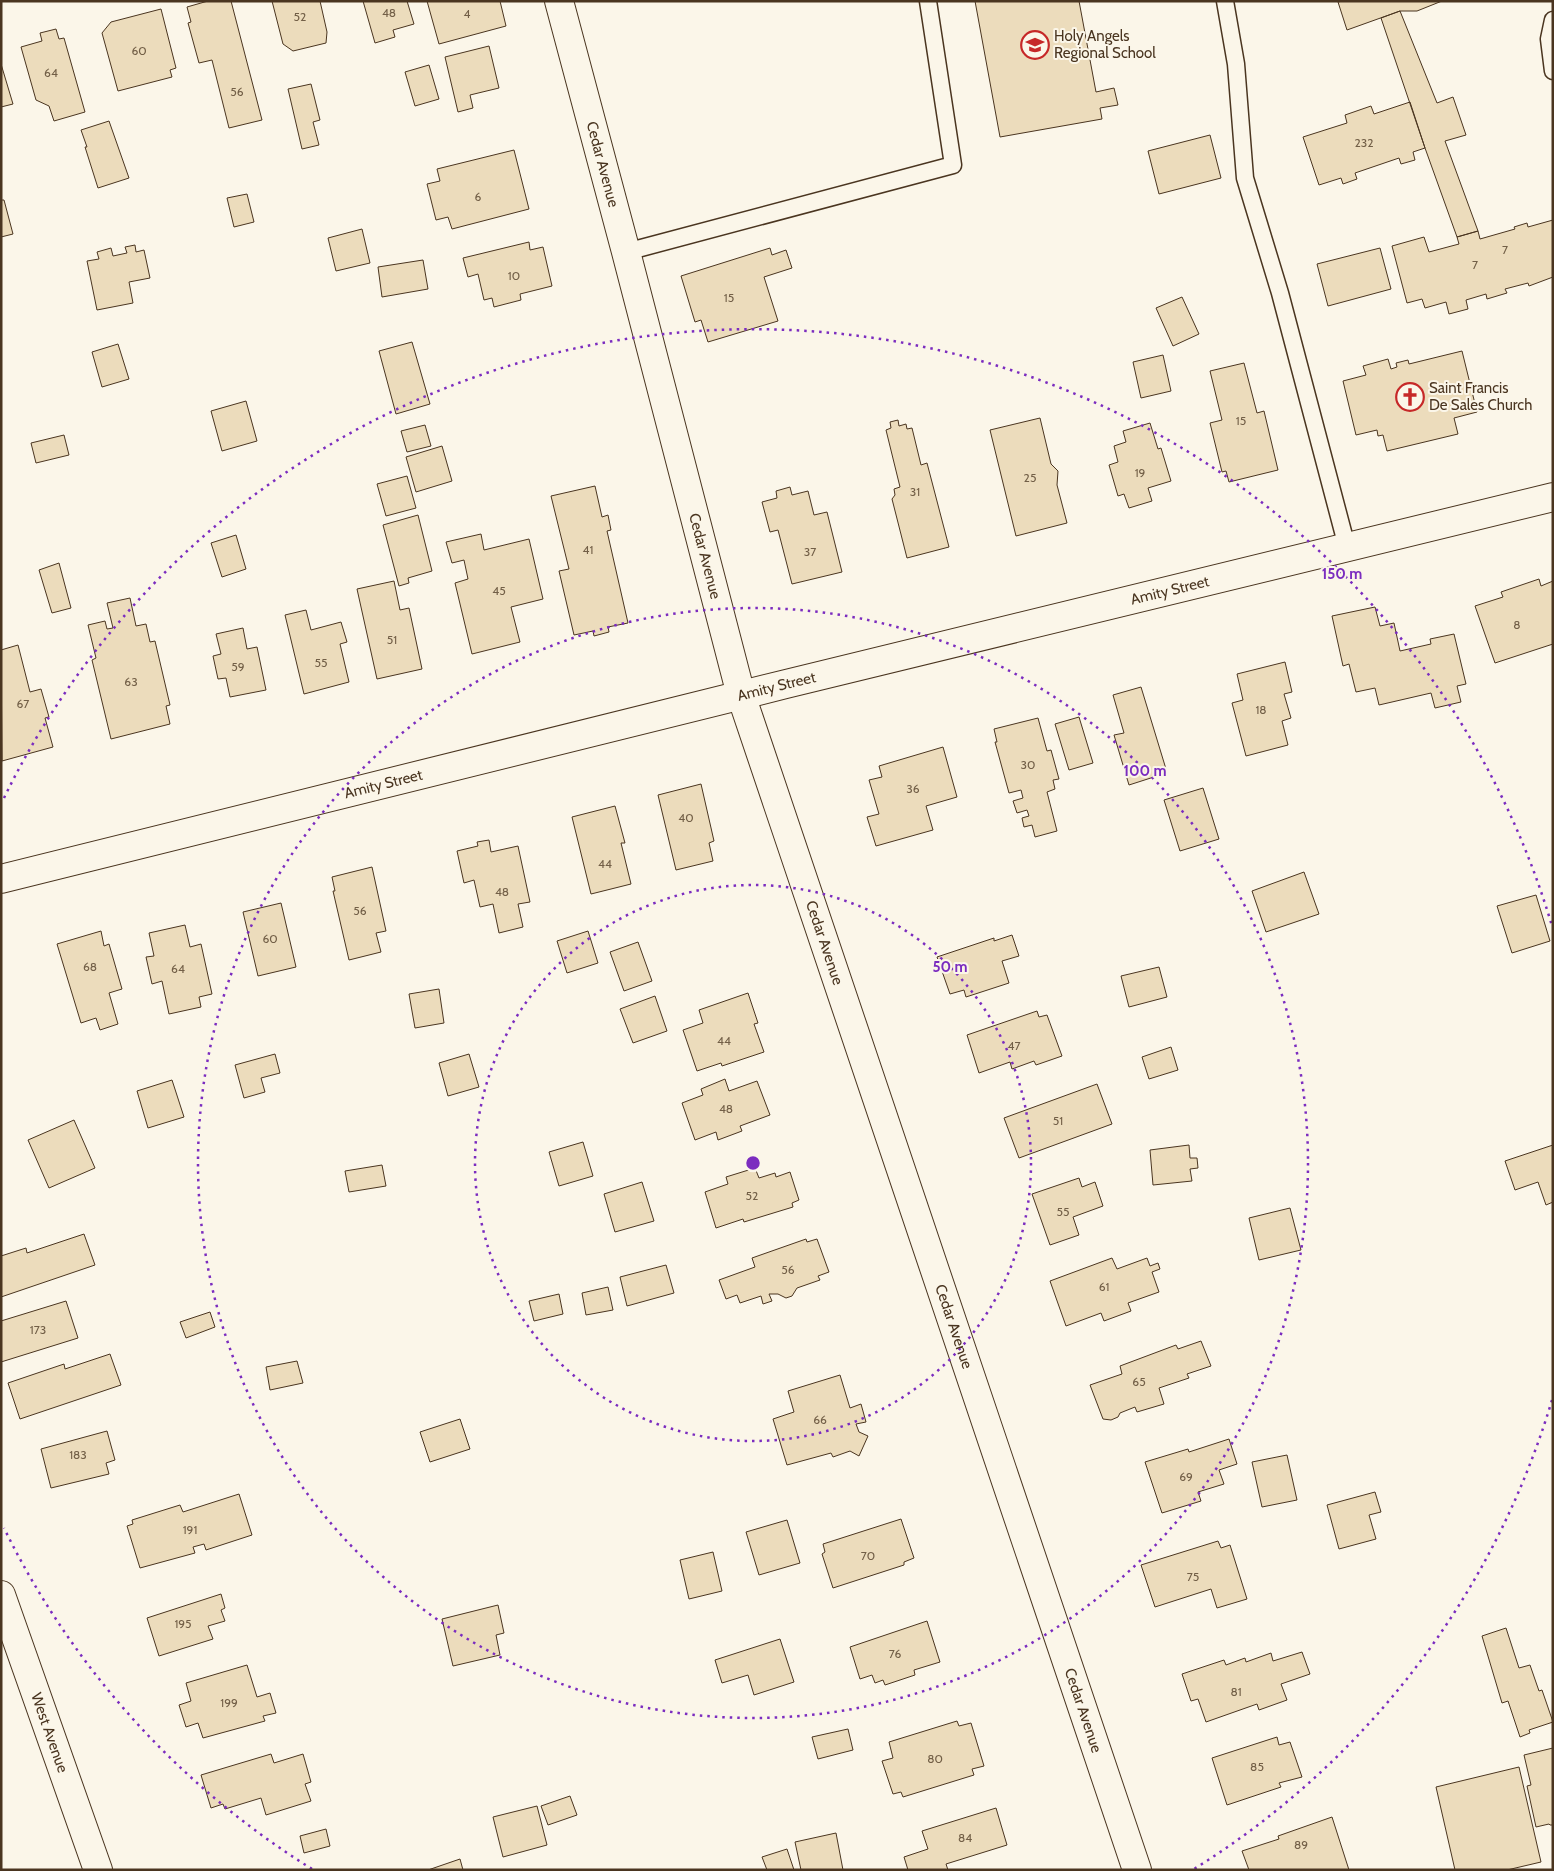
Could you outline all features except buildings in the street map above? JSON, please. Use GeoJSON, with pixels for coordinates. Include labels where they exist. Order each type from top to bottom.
{"type":"FeatureCollection","features":[{"type":"Feature","properties":{"kind":"street","name":"Cedar Avenue"},"geometry":{"type":"LineString","coordinates":[[558,1],[626,252],[741,695],[1137,1870]]}},
{"type":"Feature","properties":{"kind":"street","name":"Amity Street"},"geometry":{"type":"LineString","coordinates":[[1,879],[741,695],[1553,497]]}},
{"type":"Feature","properties":{"kind":"street","name":"West Avenue"},"geometry":{"type":"LineString","coordinates":[[1,1595],[98,1870]]}},
{"type":"Feature","properties":{"kind":"lane"},"geometry":{"type":"LineString","coordinates":[[626,252],[953,165],[928,1]]}},
{"type":"Feature","properties":{"kind":"lane"},"geometry":{"type":"LineString","coordinates":[[1224,1],[1236,64],[1245,178],[1280,293],[1346,547]]}},
{"type":"Feature","properties":{"kind":"lane"},"geometry":{"type":"LineString","coordinates":[[1553,20],[1549,39],[1553,71]]}},
{"type":"Feature","properties":{"kind":"place","name":"Holy Angels Regional School"},"geometry":{"type":"Point","coordinates":[1035,45]}},
{"type":"Feature","properties":{"kind":"place","name":"Saint Francis De Sales Church"},"geometry":{"type":"Point","coordinates":[1410,397]}}]}
